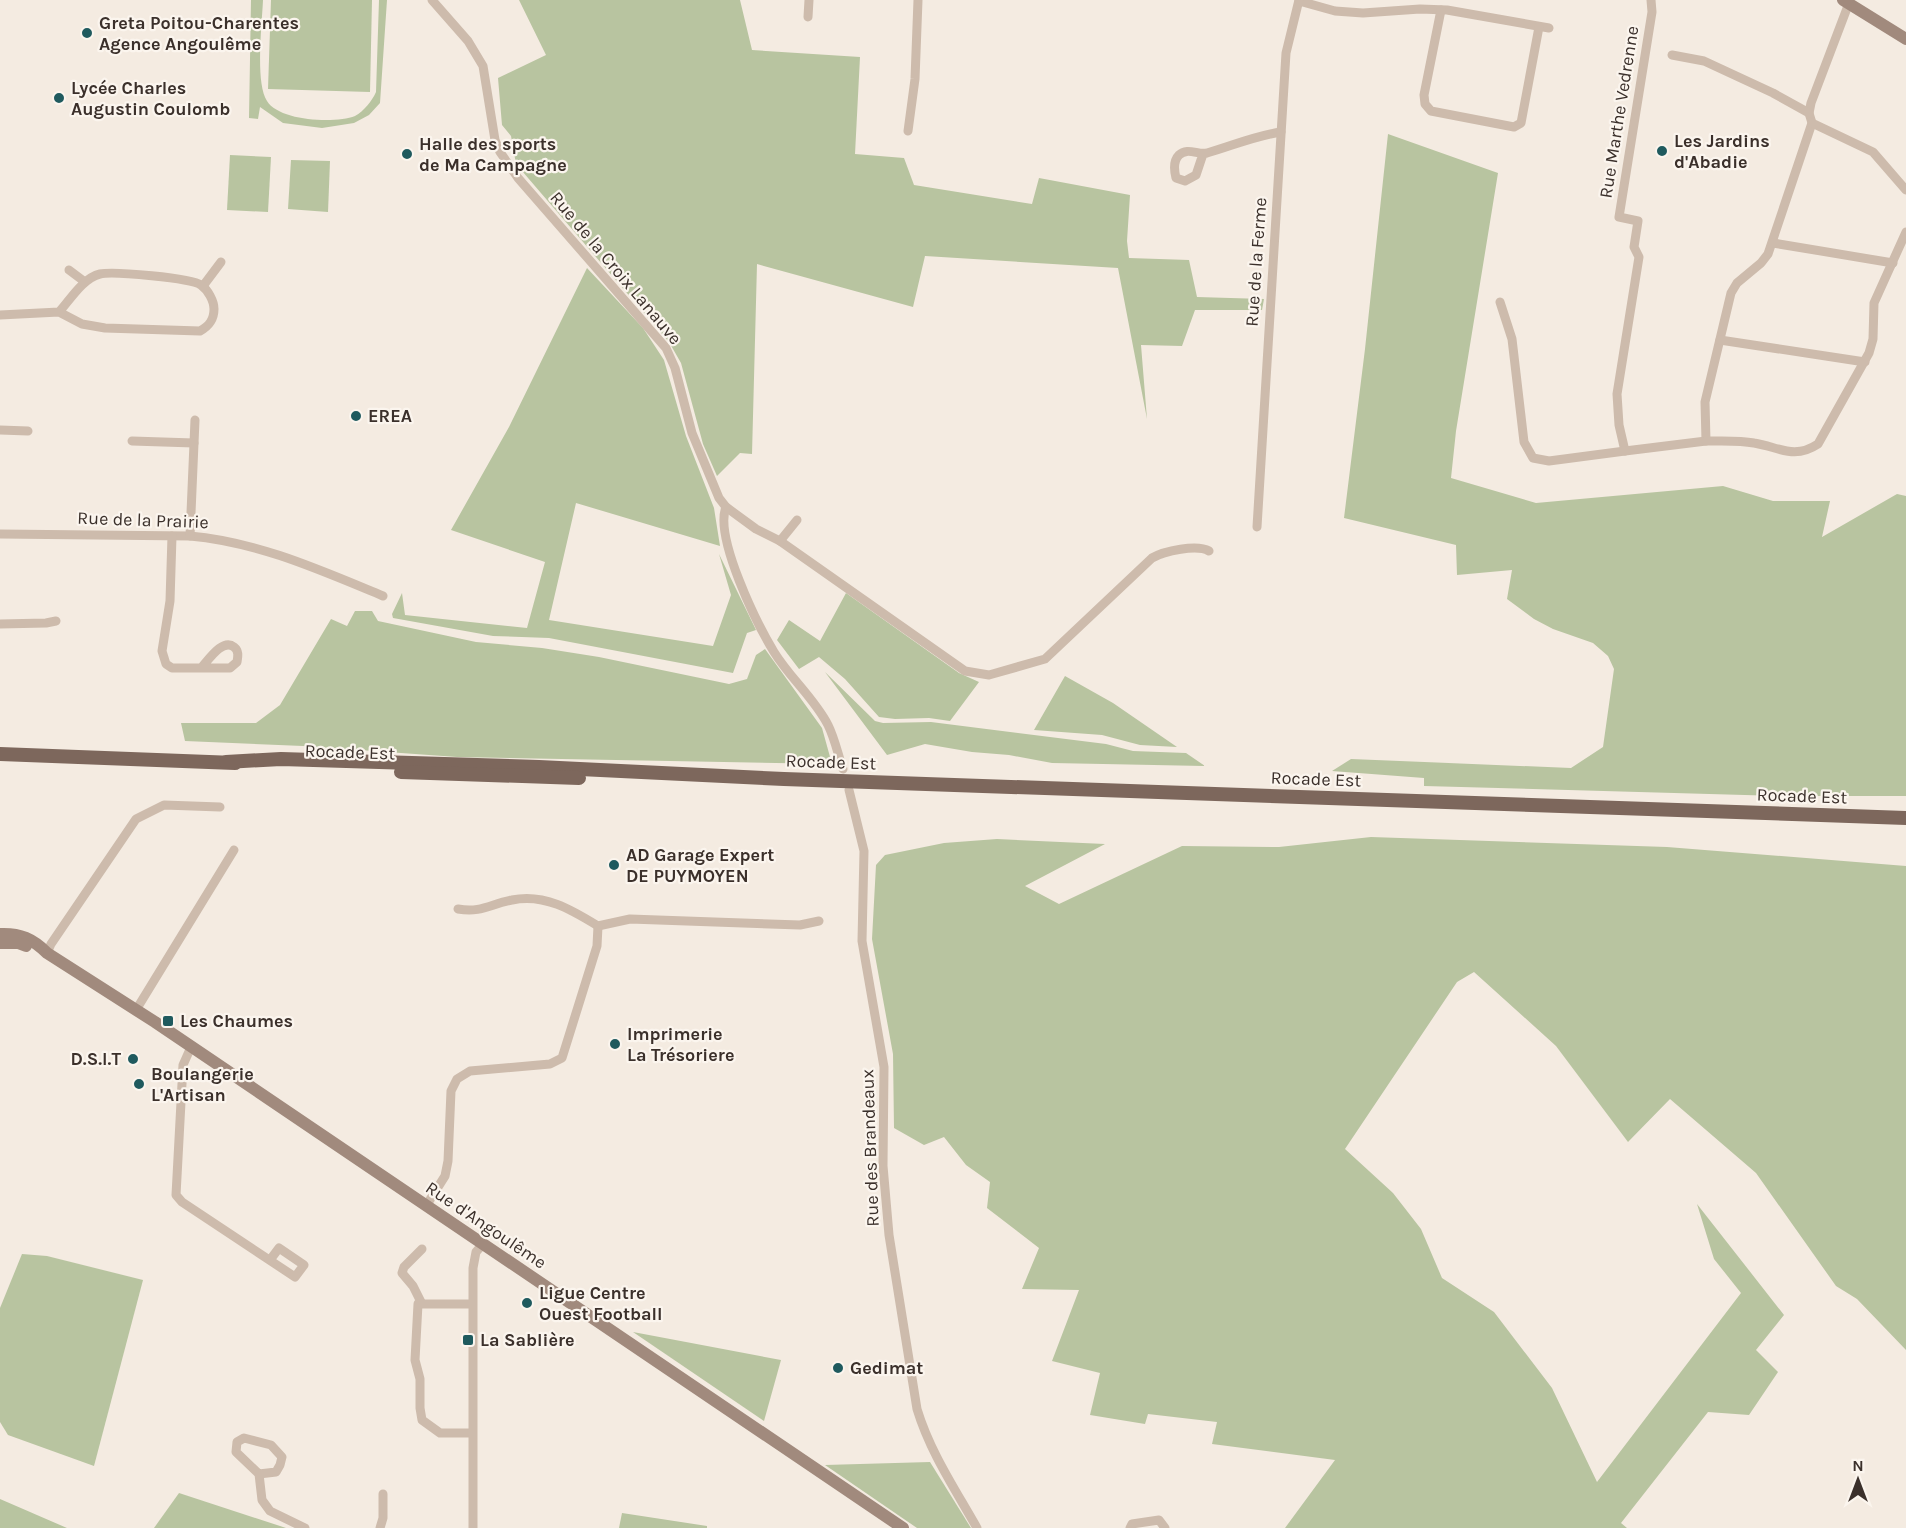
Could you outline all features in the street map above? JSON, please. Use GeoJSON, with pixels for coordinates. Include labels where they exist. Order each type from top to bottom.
{"type":"FeatureCollection","features":[{"type":"Feature","properties":{"kind":"main road","name":"Rocade Est"},"geometry":{"type":"LineString","coordinates":[[0,754],[226,762],[530,777],[725,776],[1906,818]]}},
{"type":"Feature","properties":{"kind":"street","name":"Rue de la Croix Lanauve"},"geometry":{"type":"LineString","coordinates":[[432,0],[468,41],[483,66],[495,140],[500,152],[518,178],[666,348],[675,368],[692,433],[718,498],[726,507]]}},
{"type":"Feature","properties":{"kind":"street"},"geometry":{"type":"LineString","coordinates":[[808,17],[809,0]]}},
{"type":"Feature","properties":{"kind":"street"},"geometry":{"type":"LineString","coordinates":[[908,131],[915,80],[918,0]]}},
{"type":"Feature","properties":{"kind":"street","name":"Rue Marthe Vedrenne"},"geometry":{"type":"LineString","coordinates":[[1625,451],[1619,425],[1617,394],[1639,257],[1634,247],[1638,221],[1619,217],[1652,12],[1651,0]]}},
{"type":"Feature","properties":{"kind":"street"},"geometry":{"type":"LineString","coordinates":[[1299,1],[1335,11],[1363,13],[1420,9],[1441,10],[1549,28]]}},
{"type":"Feature","properties":{"kind":"street","name":"Rue de la Ferme"},"geometry":{"type":"LineString","coordinates":[[1257,527],[1286,52],[1299,1]]}},
{"type":"Feature","properties":{"kind":"street"},"geometry":{"type":"LineString","coordinates":[[1706,441],[1705,402],[1731,293],[1737,283],[1761,263],[1773,243],[1812,123],[1809,113],[1846,2],[1906,39]]}},
{"type":"Feature","properties":{"kind":"street"},"geometry":{"type":"LineString","coordinates":[[1441,10],[1424,95],[1425,104],[1431,111],[1514,128],[1521,123],[1539,27]]}},
{"type":"Feature","properties":{"kind":"street"},"geometry":{"type":"LineString","coordinates":[[1889,28],[1906,31]]}},
{"type":"Feature","properties":{"kind":"street"},"geometry":{"type":"LineString","coordinates":[[1672,55],[1704,61],[1773,93],[1809,113]]}},
{"type":"Feature","properties":{"kind":"street"},"geometry":{"type":"LineString","coordinates":[[1812,123],[1872,152],[1906,190]]}},
{"type":"Feature","properties":{"kind":"street"},"geometry":{"type":"LineString","coordinates":[[1203,154],[1258,135],[1281,132]]}},
{"type":"Feature","properties":{"kind":"street"},"geometry":{"type":"LineString","coordinates":[[1500,302],[1512,339],[1524,442],[1533,458],[1549,461],[1706,441],[1754,443],[1787,452],[1809,450],[1824,436],[1865,362],[1873,339],[1874,303],[1906,232]]}},
{"type":"Feature","properties":{"kind":"street"},"geometry":{"type":"LineString","coordinates":[[1773,243],[1893,263]]}},
{"type":"Feature","properties":{"kind":"street"},"geometry":{"type":"LineString","coordinates":[[203,286],[221,262]]}},
{"type":"Feature","properties":{"kind":"street"},"geometry":{"type":"LineString","coordinates":[[69,270],[86,282]]}},
{"type":"Feature","properties":{"kind":"street"},"geometry":{"type":"LineString","coordinates":[[0,315],[59,312],[82,324],[105,328],[200,331],[208,326],[213,318],[214,308],[203,286],[193,281],[171,277],[99,274],[86,282],[59,312]]}},
{"type":"Feature","properties":{"kind":"street"},"geometry":{"type":"LineString","coordinates":[[1720,340],[1865,362]]}},
{"type":"Feature","properties":{"kind":"street"},"geometry":{"type":"LineString","coordinates":[[190,536],[195,420]]}},
{"type":"Feature","properties":{"kind":"street"},"geometry":{"type":"LineString","coordinates":[[0,430],[28,431]]}},
{"type":"Feature","properties":{"kind":"street"},"geometry":{"type":"LineString","coordinates":[[132,441],[194,443]]}},
{"type":"Feature","properties":{"kind":"street"},"geometry":{"type":"LineString","coordinates":[[843,769],[829,727],[817,707],[774,653],[759,623],[726,546],[724,514],[726,507],[756,529],[780,541],[965,671],[988,675],[1045,658],[1160,553],[1198,548],[1209,551]]}},
{"type":"Feature","properties":{"kind":"street"},"geometry":{"type":"LineString","coordinates":[[780,541],[797,520]]}},
{"type":"Feature","properties":{"kind":"street","name":"Rue de la Prairie"},"geometry":{"type":"LineString","coordinates":[[0,534],[213,538],[275,553],[383,596]]}},
{"type":"Feature","properties":{"kind":"street"},"geometry":{"type":"LineString","coordinates":[[172,536],[170,601],[162,651],[166,664],[172,668],[202,667]]}},
{"type":"Feature","properties":{"kind":"street"},"geometry":{"type":"LineString","coordinates":[[0,624],[56,621]]}},
{"type":"Feature","properties":{"kind":"street","name":"Rue des Brandeaux"},"geometry":{"type":"LineString","coordinates":[[849,790],[864,851],[862,940],[884,1067],[882,1115],[885,1188],[896,1289],[922,1427],[937,1460],[977,1528]]}},
{"type":"Feature","properties":{"kind":"street"},"geometry":{"type":"LineString","coordinates":[[47,953],[136,819],[164,805],[220,807]]}},
{"type":"Feature","properties":{"kind":"street"},"geometry":{"type":"LineString","coordinates":[[136,1010],[234,850]]}},
{"type":"Feature","properties":{"kind":"street"},"geometry":{"type":"LineString","coordinates":[[458,909],[474,912],[511,900],[526,898],[547,900],[598,926],[630,919],[800,925],[819,921]]}},
{"type":"Feature","properties":{"kind":"street"},"geometry":{"type":"LineString","coordinates":[[426,1206],[444,1176],[448,1161],[451,1091],[457,1079],[470,1071],[550,1064],[562,1058],[597,946],[598,926]]}},
{"type":"Feature","properties":{"kind":"street","name":"Rue d'Angoulême"},"geometry":{"type":"LineString","coordinates":[[0,934],[21,935],[34,940],[47,953],[136,1010],[903,1528]]}},
{"type":"Feature","properties":{"kind":"street","name":"Rue d'Angoulême"},"geometry":{"type":"LineString","coordinates":[[0,943],[18,943],[47,953]]}},
{"type":"Feature","properties":{"kind":"street"},"geometry":{"type":"LineString","coordinates":[[191,1047],[183,1065],[176,1195],[182,1202],[270,1260]]}},
{"type":"Feature","properties":{"kind":"street"},"geometry":{"type":"LineString","coordinates":[[473,1528],[473,1268],[476,1252],[482,1245]]}},
{"type":"Feature","properties":{"kind":"street"},"geometry":{"type":"LineString","coordinates":[[421,1302],[413,1286],[402,1273],[422,1249]]}},
{"type":"Feature","properties":{"kind":"street"},"geometry":{"type":"LineString","coordinates":[[421,1302],[472,1304]]}},
{"type":"Feature","properties":{"kind":"street"},"geometry":{"type":"LineString","coordinates":[[421,1302],[416,1310],[415,1359],[420,1379],[420,1416],[436,1432],[472,1433]]}},
{"type":"Feature","properties":{"kind":"street"},"geometry":{"type":"LineString","coordinates":[[259,1474],[276,1472],[282,1456],[271,1446],[244,1438],[237,1442],[236,1452],[259,1474],[262,1500],[270,1511],[305,1528]]}},
{"type":"Feature","properties":{"kind":"street"},"geometry":{"type":"LineString","coordinates":[[380,1528],[383,1518],[383,1494]]}},
{"type":"Feature","properties":{"kind":"street"},"geometry":{"type":"LineString","coordinates":[[1130,1528],[1132,1524],[1158,1520],[1165,1528]]}},
{"type":"Feature","properties":{"kind":"green space"},"geometry":{"type":"Polygon","coordinates":[[[251,0],[263,0],[260,67],[263,92],[267,101],[273,108],[295,117],[334,120],[355,116],[365,109],[376,92],[379,0],[387,0],[380,103],[369,115],[354,123],[322,128],[283,123],[260,107],[258,119],[249,118],[251,0]]]}},
{"type":"Feature","properties":{"kind":"green space"},"geometry":{"type":"Polygon","coordinates":[[[271,0],[372,0],[370,92],[268,89],[271,0]]]}},
{"type":"Feature","properties":{"kind":"green space"},"geometry":{"type":"Polygon","coordinates":[[[519,0],[740,0],[752,50],[860,57],[855,154],[904,158],[914,185],[1032,204],[1039,178],[1130,195],[1127,241],[1129,258],[1189,260],[1197,297],[1264,299],[1262,310],[1195,310],[1182,346],[1141,345],[1147,419],[1118,268],[925,256],[913,307],[757,264],[752,454],[740,453],[717,476],[703,444],[681,363],[669,342],[516,164],[511,136],[502,125],[498,78],[546,55],[519,0]]]}},
{"type":"Feature","properties":{"kind":"green space"},"geometry":{"type":"Polygon","coordinates":[[[1388,134],[1498,173],[1456,431],[1451,478],[1536,503],[1723,486],[1773,501],[1830,501],[1822,537],[1897,494],[1906,496],[1906,796],[1782,796],[1424,786],[1424,778],[1332,771],[1351,759],[1571,768],[1603,747],[1614,669],[1608,656],[1593,643],[1553,629],[1534,619],[1507,599],[1512,570],[1457,575],[1456,545],[1344,518],[1388,134]]]}},
{"type":"Feature","properties":{"kind":"green space"},"geometry":{"type":"Polygon","coordinates":[[[230,155],[271,157],[268,212],[227,210],[230,155]]]}},
{"type":"Feature","properties":{"kind":"green space"},"geometry":{"type":"Polygon","coordinates":[[[291,160],[330,161],[328,212],[288,209],[291,160]]]}},
{"type":"Feature","properties":{"kind":"green space"},"geometry":{"type":"Polygon","coordinates":[[[587,268],[643,328],[664,360],[686,436],[714,508],[720,546],[576,503],[549,620],[713,646],[731,595],[719,554],[756,630],[747,633],[733,673],[549,638],[493,636],[393,618],[392,614],[402,593],[405,615],[527,628],[545,562],[451,530],[509,427],[587,268]]]}},
{"type":"Feature","properties":{"kind":"green space"},"geometry":{"type":"Polygon","coordinates":[[[846,593],[959,673],[979,682],[950,721],[929,718],[879,717],[845,679],[819,657],[799,669],[777,640],[789,620],[820,641],[846,593]]]}},
{"type":"Feature","properties":{"kind":"green space"},"geometry":{"type":"Polygon","coordinates":[[[355,611],[372,611],[378,621],[476,642],[542,648],[599,657],[729,684],[747,679],[756,655],[765,649],[822,728],[832,764],[457,757],[303,746],[185,741],[181,723],[256,723],[280,705],[331,619],[347,626],[355,611]]]}},
{"type":"Feature","properties":{"kind":"green space"},"geometry":{"type":"Polygon","coordinates":[[[825,672],[875,721],[883,723],[931,722],[1106,744],[1133,751],[1186,753],[1205,766],[1052,763],[925,744],[887,755],[825,672]]]}},
{"type":"Feature","properties":{"kind":"green space"},"geometry":{"type":"Polygon","coordinates":[[[1065,676],[1113,703],[1177,747],[1140,745],[1102,735],[1034,730],[1065,676]]]}},
{"type":"Feature","properties":{"kind":"green space"},"geometry":{"type":"Polygon","coordinates":[[[1371,837],[1667,847],[1906,866],[1906,1350],[1857,1299],[1836,1286],[1756,1173],[1670,1099],[1628,1142],[1556,1046],[1474,972],[1457,982],[1345,1149],[1393,1193],[1421,1229],[1442,1278],[1494,1312],[1552,1388],[1597,1482],[1741,1293],[1714,1259],[1697,1204],[1784,1315],[1756,1350],[1778,1372],[1749,1415],[1708,1412],[1621,1523],[1627,1528],[1285,1528],[1335,1460],[1212,1444],[1217,1422],[1148,1414],[1145,1424],[1090,1415],[1100,1373],[1052,1361],[1079,1290],[1022,1289],[1039,1248],[987,1208],[990,1182],[966,1165],[944,1137],[924,1145],[894,1128],[893,1054],[872,939],[876,865],[885,855],[944,843],[997,839],[1105,844],[1025,886],[1059,904],[1182,846],[1279,847],[1371,837]]]}},
{"type":"Feature","properties":{"kind":"green space"},"geometry":{"type":"Polygon","coordinates":[[[22,1254],[47,1256],[143,1280],[94,1466],[8,1435],[0,1422],[0,1308],[22,1254]]]}},
{"type":"Feature","properties":{"kind":"green space"},"geometry":{"type":"Polygon","coordinates":[[[633,1332],[781,1360],[764,1421],[633,1332]]]}},
{"type":"Feature","properties":{"kind":"green space"},"geometry":{"type":"Polygon","coordinates":[[[930,1462],[971,1528],[917,1528],[825,1465],[930,1462]]]}},
{"type":"Feature","properties":{"kind":"green space"},"geometry":{"type":"Polygon","coordinates":[[[179,1493],[280,1526],[286,1528],[154,1528],[179,1493]]]}},
{"type":"Feature","properties":{"kind":"green space"},"geometry":{"type":"Polygon","coordinates":[[[0,1499],[67,1528],[0,1528],[0,1499]]]}},
{"type":"Feature","properties":{"kind":"green space"},"geometry":{"type":"Polygon","coordinates":[[[622,1513],[707,1526],[707,1528],[619,1528],[622,1513]]]}},
{"type":"Feature","properties":{"kind":"place","name":"Greta Poitou-Charentes Agence Angoulême"},"geometry":{"type":"Point","coordinates":[87,33]}},
{"type":"Feature","properties":{"kind":"place","name":"Lycée Charles Augustin Coulomb"},"geometry":{"type":"Point","coordinates":[59,98]}},
{"type":"Feature","properties":{"kind":"place","name":"Les Jardins d'Abadie"},"geometry":{"type":"Point","coordinates":[1662,151]}},
{"type":"Feature","properties":{"kind":"place","name":"Halle des sports de Ma Campagne"},"geometry":{"type":"Point","coordinates":[407,154]}},
{"type":"Feature","properties":{"kind":"place","name":"EREA"},"geometry":{"type":"Point","coordinates":[356,416]}},
{"type":"Feature","properties":{"kind":"place","name":"AD Garage Expert DE PUYMOYEN"},"geometry":{"type":"Point","coordinates":[614,865]}},
{"type":"Feature","properties":{"kind":"place","name":"Les Chaumes"},"geometry":{"type":"Point","coordinates":[168,1021]}},
{"type":"Feature","properties":{"kind":"place","name":"Imprimerie La Trésoriere"},"geometry":{"type":"Point","coordinates":[615,1044]}},
{"type":"Feature","properties":{"kind":"place","name":"D.S.I.T"},"geometry":{"type":"Point","coordinates":[133,1059]}},
{"type":"Feature","properties":{"kind":"place","name":"Boulangerie L'Artisan"},"geometry":{"type":"Point","coordinates":[139,1084]}},
{"type":"Feature","properties":{"kind":"place","name":"Ligue Centre Ouest Football"},"geometry":{"type":"Point","coordinates":[527,1303]}},
{"type":"Feature","properties":{"kind":"place","name":"La Sablière"},"geometry":{"type":"Point","coordinates":[468,1340]}},
{"type":"Feature","properties":{"kind":"place","name":"Gedimat"},"geometry":{"type":"Point","coordinates":[838,1368]}}]}
